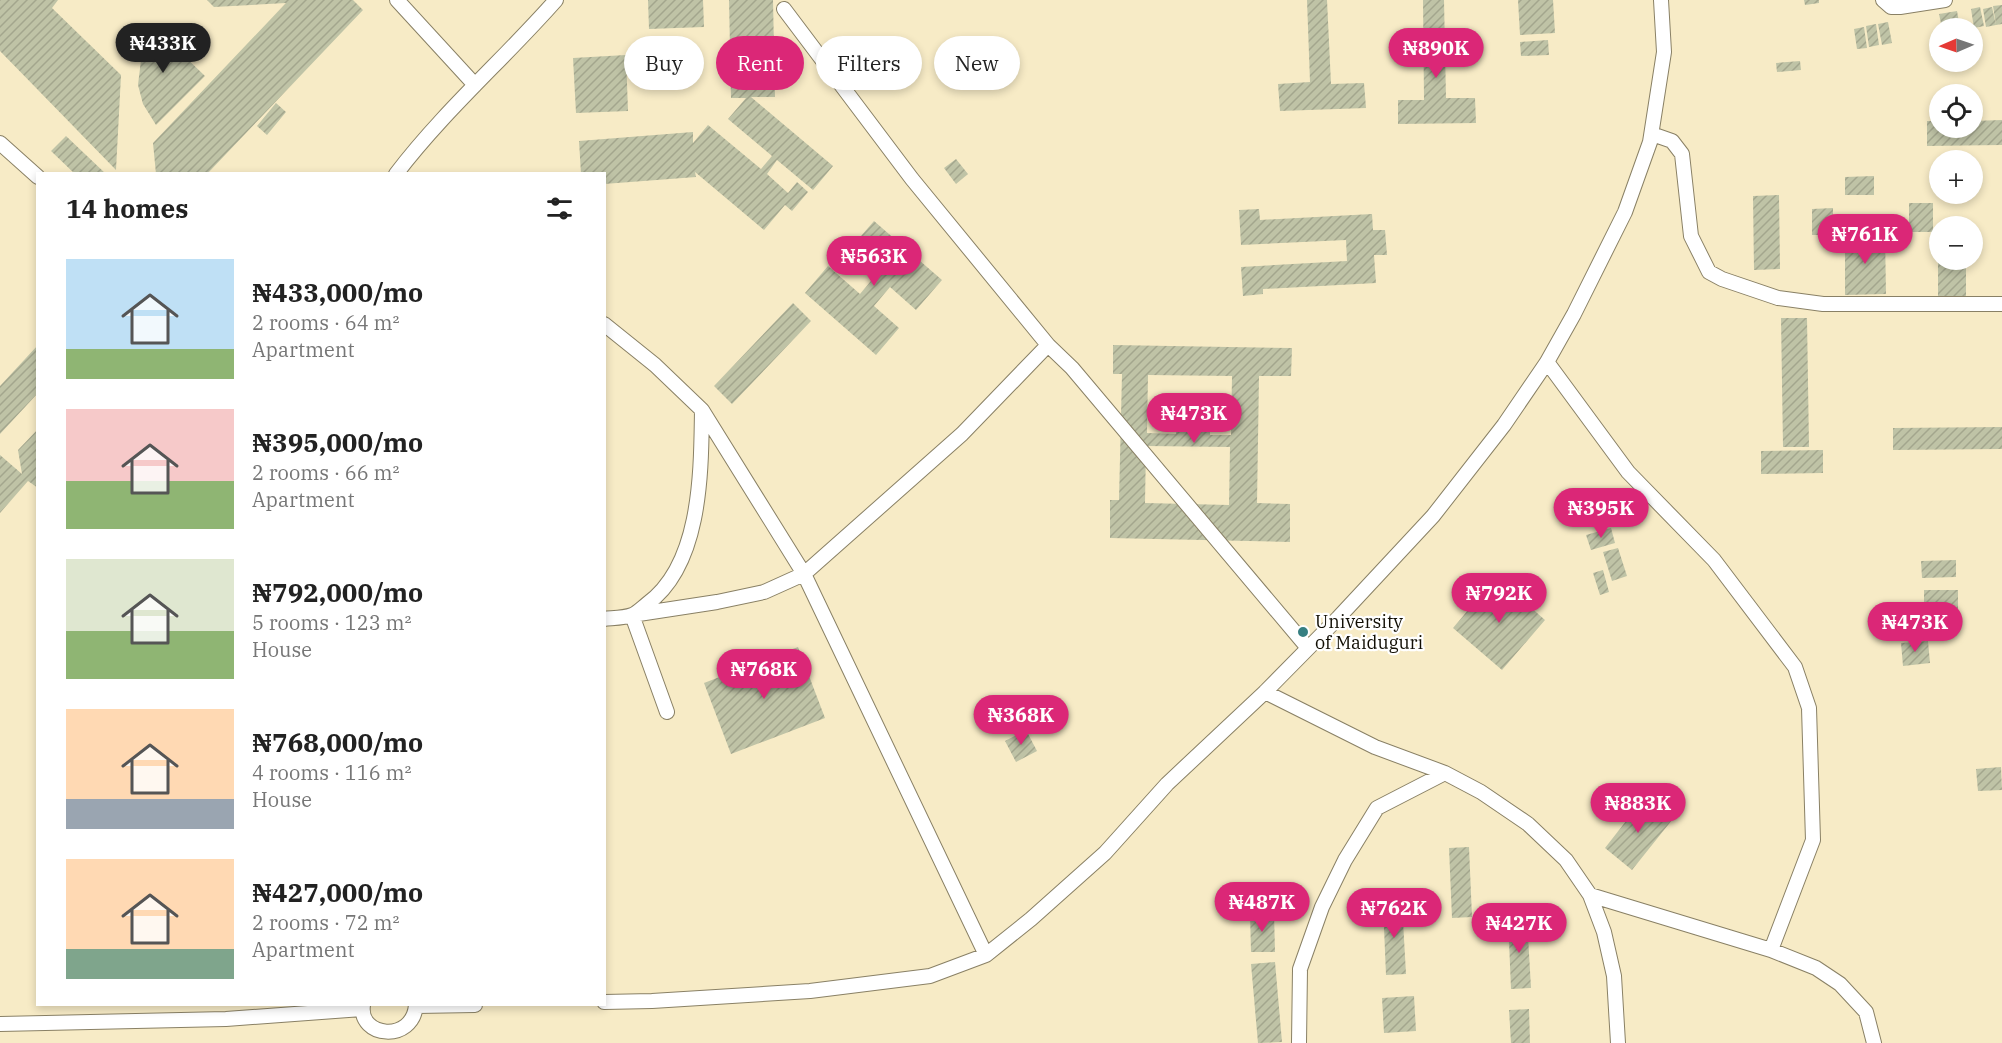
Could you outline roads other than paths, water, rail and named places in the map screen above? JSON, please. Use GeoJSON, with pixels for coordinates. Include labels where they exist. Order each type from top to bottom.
{"type":"FeatureCollection","features":[{"type":"Feature","properties":{"kind":"street"},"geometry":{"type":"LineString","coordinates":[[398,0],[475,84]]}},
{"type":"Feature","properties":{"kind":"street"},"geometry":{"type":"LineString","coordinates":[[606,1002],[810,991],[930,976],[986,956],[1104,853],[1167,784],[1265,692],[1433,516],[1504,425],[1547,362],[1575,314],[1625,212],[1652,134],[1664,52],[1661,0]]}},
{"type":"Feature","properties":{"kind":"street"},"geometry":{"type":"LineString","coordinates":[[1883,0],[1891,7],[1945,0]]}},
{"type":"Feature","properties":{"kind":"street"},"geometry":{"type":"LineString","coordinates":[[398,172],[412,153],[552,2]]}},
{"type":"Feature","properties":{"kind":"street"},"geometry":{"type":"LineString","coordinates":[[784,9],[912,179],[1048,345],[1072,368],[1308,648]]}},
{"type":"Feature","properties":{"kind":"street"},"geometry":{"type":"LineString","coordinates":[[1652,134],[1672,141],[1682,154],[1691,236],[1709,272],[1722,279],[1778,298],[1823,304],[2002,304]]}},
{"type":"Feature","properties":{"kind":"street"},"geometry":{"type":"LineString","coordinates":[[0,142],[36,175]]}},
{"type":"Feature","properties":{"kind":"street"},"geometry":{"type":"LineString","coordinates":[[606,326],[655,365],[702,410],[804,574],[986,956]]}},
{"type":"Feature","properties":{"kind":"street"},"geometry":{"type":"LineString","coordinates":[[606,620],[764,592],[804,574],[962,434],[1048,345]]}},
{"type":"Feature","properties":{"kind":"street"},"geometry":{"type":"LineString","coordinates":[[1547,362],[1628,472],[1714,560],[1795,667],[1809,708],[1813,840],[1771,950]]}},
{"type":"Feature","properties":{"kind":"street"},"geometry":{"type":"LineString","coordinates":[[633,615],[657,597],[675,573],[690,538],[701,478],[702,410]]}},
{"type":"Feature","properties":{"kind":"street"},"geometry":{"type":"LineString","coordinates":[[633,615],[667,712]]}},
{"type":"Feature","properties":{"kind":"street"},"geometry":{"type":"LineString","coordinates":[[1265,692],[1375,747],[1445,773],[1481,792],[1528,824],[1566,860],[1590,895],[1604,932],[1614,976],[1618,1043]]}},
{"type":"Feature","properties":{"kind":"street"},"geometry":{"type":"LineString","coordinates":[[1299,1043],[1300,969],[1322,907],[1345,860],[1377,808],[1445,773]]}},
{"type":"Feature","properties":{"kind":"street"},"geometry":{"type":"LineString","coordinates":[[1590,895],[1771,950],[1816,968],[1840,984],[1866,1012],[1874,1043]]}},
{"type":"Feature","properties":{"kind":"street"},"geometry":{"type":"LineString","coordinates":[[0,1024],[226,1019],[362,1007],[371,1027],[390,1038],[409,1025],[416,1006]]}},
{"type":"Feature","properties":{"kind":"place","name":"University of Maiduguri"},"geometry":{"type":"Point","coordinates":[1303,632]}}]}
